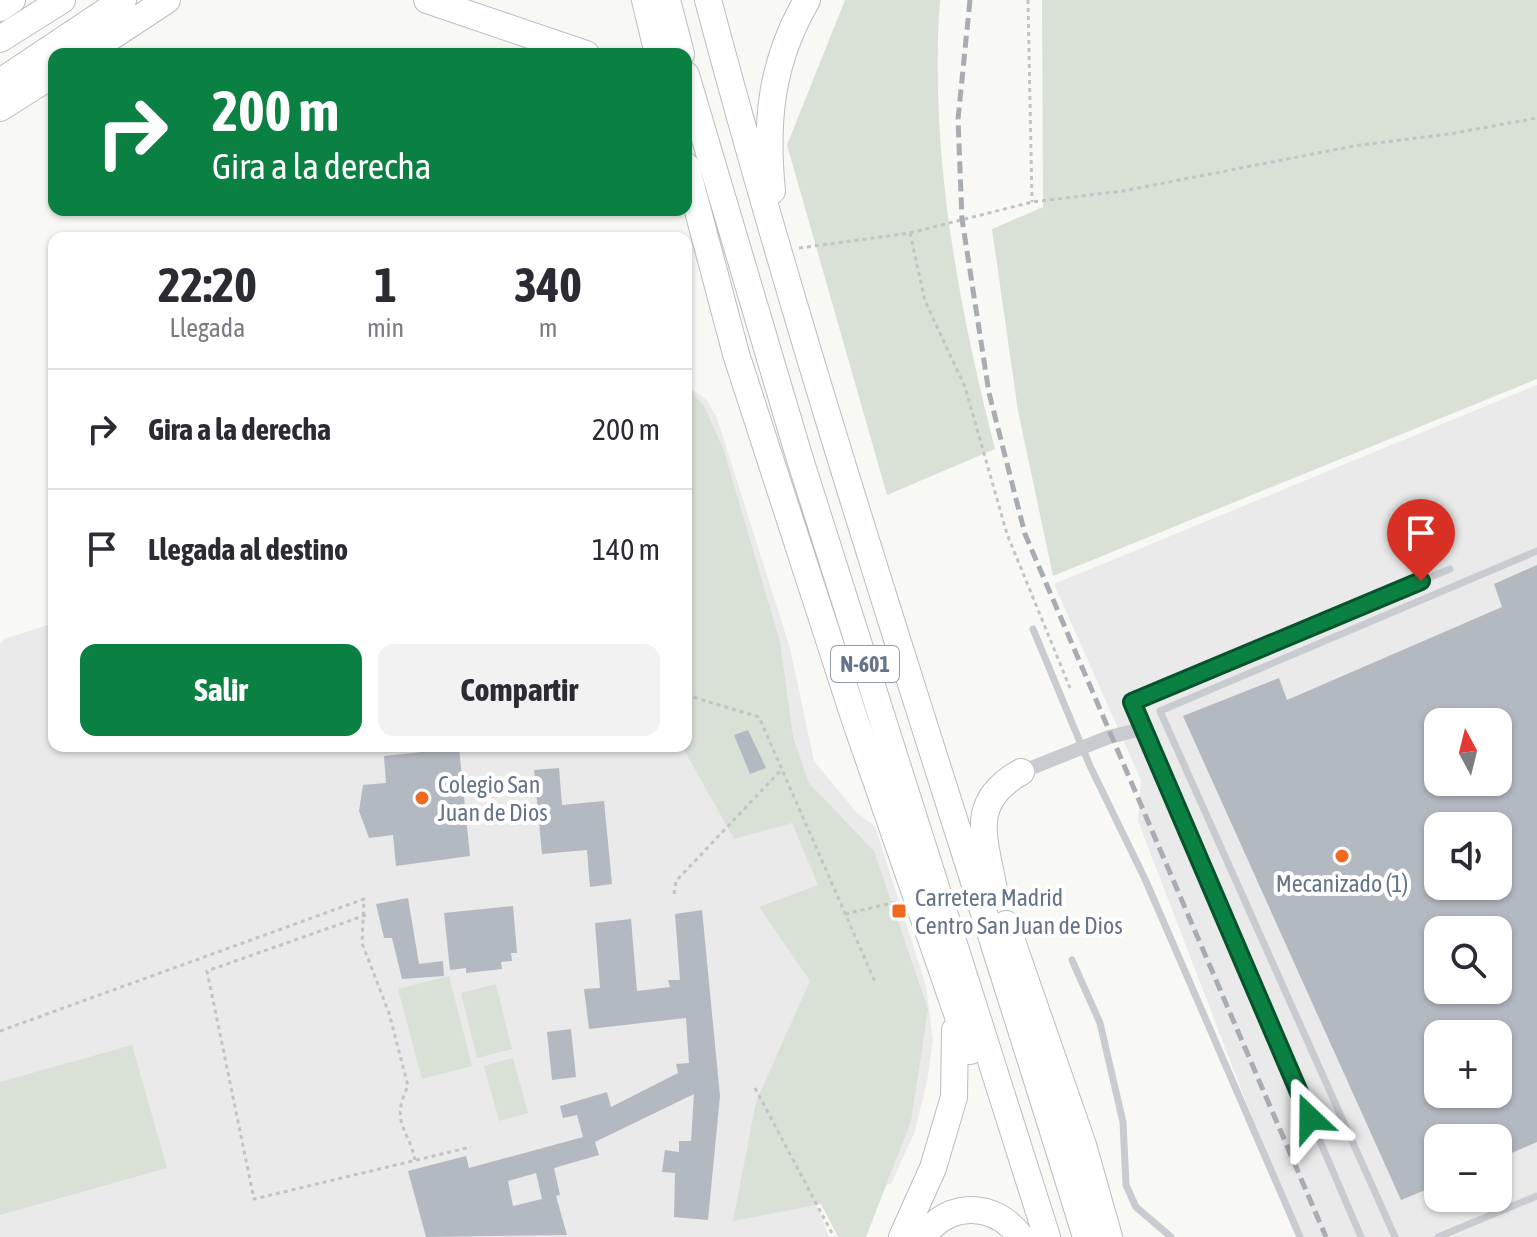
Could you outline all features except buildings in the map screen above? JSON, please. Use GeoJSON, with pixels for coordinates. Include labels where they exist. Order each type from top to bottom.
{"type":"FeatureCollection","features":[{"type":"Feature","properties":{"kind":"highway"},"geometry":{"type":"LineString","coordinates":[[0,8],[12,0]]}},
{"type":"Feature","properties":{"kind":"highway"},"geometry":{"type":"LineString","coordinates":[[0,39],[62,0]]}},
{"type":"Feature","properties":{"kind":"highway"},"geometry":{"type":"LineString","coordinates":[[62,48],[131,10],[167,0]]}},
{"type":"Feature","properties":{"kind":"highway"},"geometry":{"type":"LineString","coordinates":[[91,48],[131,10],[186,0]]}},
{"type":"Feature","properties":{"kind":"highway"},"geometry":{"type":"LineString","coordinates":[[427,0],[568,48]]}},
{"type":"Feature","properties":{"kind":"highway"},"geometry":{"type":"LineString","coordinates":[[645,0],[657,48]]}},
{"type":"Feature","properties":{"kind":"highway"},"geometry":{"type":"LineString","coordinates":[[667,0],[679,48]]}},
{"type":"Feature","properties":{"kind":"highway","name":"N-601"},"geometry":{"type":"LineString","coordinates":[[708,0],[755,177],[839,457],[1086,1237]]}},
{"type":"Feature","properties":{"kind":"highway"},"geometry":{"type":"LineString","coordinates":[[778,247],[767,143],[768,107],[796,20],[807,0]]}},
{"type":"Feature","properties":{"kind":"highway"},"geometry":{"type":"LineString","coordinates":[[0,82],[48,56]]}},
{"type":"Feature","properties":{"kind":"highway"},"geometry":{"type":"LineString","coordinates":[[0,108],[48,78]]}},
{"type":"Feature","properties":{"kind":"highway","name":"N-601"},"geometry":{"type":"LineString","coordinates":[[692,95],[803,470],[1047,1237]]}},
{"type":"Feature","properties":{"kind":"highway"},"geometry":{"type":"LineString","coordinates":[[692,100],[769,451]]}},
{"type":"Feature","properties":{"kind":"highway"},"geometry":{"type":"LineString","coordinates":[[692,189],[736,354],[916,898],[983,1088],[1029,1237]]}},
{"type":"Feature","properties":{"kind":"highway"},"geometry":{"type":"LineString","coordinates":[[994,890],[985,841],[985,807],[1004,781],[1021,772]]}},
{"type":"Feature","properties":{"kind":"highway"},"geometry":{"type":"LineString","coordinates":[[944,782],[966,821],[994,890],[1083,1145],[1109,1237]]}},
{"type":"Feature","properties":{"kind":"highway"},"geometry":{"type":"LineString","coordinates":[[902,1237],[933,1168],[954,1097],[958,1039],[941,972]]}},
{"type":"Feature","properties":{"kind":"highway"},"geometry":{"type":"LineString","coordinates":[[1083,1145],[1130,1237]]}},
{"type":"Feature","properties":{"kind":"highway"},"geometry":{"type":"LineString","coordinates":[[923,1237],[942,1218],[962,1210],[984,1211],[1009,1221],[1021,1237]]}},
{"type":"Feature","properties":{"kind":"street"},"geometry":{"type":"LineString","coordinates":[[1021,772],[1142,729]]}},
{"type":"Feature","properties":{"kind":"lane"},"geometry":{"type":"LineString","coordinates":[[1395,1237],[1160,711],[1537,551]]}},
{"type":"Feature","properties":{"kind":"lane"},"geometry":{"type":"LineString","coordinates":[[1361,1237],[1132,702],[1450,569]]}},
{"type":"Feature","properties":{"kind":"lane"},"geometry":{"type":"LineString","coordinates":[[1033,629],[1072,724],[1145,879],[1300,1237]]}},
{"type":"Feature","properties":{"kind":"lane"},"geometry":{"type":"LineString","coordinates":[[1072,960],[1100,1023],[1123,1122],[1126,1185],[1136,1207],[1171,1237]]}},
{"type":"Feature","properties":{"kind":"lane"},"geometry":{"type":"LineString","coordinates":[[1438,1237],[1537,1196]]}},
{"type":"Feature","properties":{"kind":"path"},"geometry":{"type":"LineString","coordinates":[[1028,0],[1032,202]]}},
{"type":"Feature","properties":{"kind":"path"},"geometry":{"type":"LineString","coordinates":[[778,247],[910,233],[1032,202],[1123,191],[1354,146],[1449,134],[1537,118]]}},
{"type":"Feature","properties":{"kind":"path"},"geometry":{"type":"LineString","coordinates":[[910,233],[925,301],[965,387],[1007,534],[1070,683],[1072,724]]}},
{"type":"Feature","properties":{"kind":"path"},"geometry":{"type":"LineString","coordinates":[[692,697],[759,717],[876,984]]}},
{"type":"Feature","properties":{"kind":"path"},"geometry":{"type":"LineString","coordinates":[[674,894],[676,881],[782,769]]}},
{"type":"Feature","properties":{"kind":"path"},"geometry":{"type":"LineString","coordinates":[[845,914],[916,898]]}},
{"type":"Feature","properties":{"kind":"path"},"geometry":{"type":"LineString","coordinates":[[0,1031],[364,899],[366,915],[362,943],[389,1013],[408,1086],[401,1101],[398,1121],[415,1160]]}},
{"type":"Feature","properties":{"kind":"path"},"geometry":{"type":"LineString","coordinates":[[366,915],[207,971],[254,1199],[471,1147]]}},
{"type":"Feature","properties":{"kind":"path"},"geometry":{"type":"LineString","coordinates":[[755,1088],[834,1237]]}},
{"type":"Feature","properties":{"kind":"shaded area"},"geometry":{"type":"Polygon","coordinates":[[[845,0],[940,0],[939,113],[943,170],[958,283],[995,449],[887,495],[787,145],[845,0]]]}},
{"type":"Feature","properties":{"kind":"shaded area"},"geometry":{"type":"Polygon","coordinates":[[[1042,0],[1537,0],[1537,379],[1053,576],[1018,411],[992,229],[1043,207],[1042,0]]]}},
{"type":"Feature","properties":{"kind":"shaded area"},"geometry":{"type":"Polygon","coordinates":[[[1537,385],[1537,1237],[1298,1237],[1138,821],[1141,780],[1054,584],[1537,385]]]}},
{"type":"Feature","properties":{"kind":"shaded area","name":"Colegio San Juan de Dios"},"geometry":{"type":"Polygon","coordinates":[[[692,389],[707,400],[717,418],[790,648],[814,761],[857,813],[875,826],[926,986],[933,1040],[927,1082],[915,1131],[891,1184],[813,1196],[829,1237],[0,1237],[0,645],[4,639],[48,625],[48,752],[692,752],[692,389]]]}},
{"type":"Feature","properties":{"kind":"shaded area"},"geometry":{"type":"Polygon","coordinates":[[[692,393],[704,406],[723,448],[780,642],[793,737],[809,783],[874,851],[928,1009],[911,1121],[866,1237],[838,1237],[821,1204],[733,1221],[756,1102],[810,981],[759,907],[818,885],[792,823],[734,839],[685,752],[692,752],[692,393]]]}},
{"type":"Feature","properties":{"kind":"shaded area"},"geometry":{"type":"Polygon","coordinates":[[[449,976],[472,1066],[422,1079],[398,989],[449,976]]]}},
{"type":"Feature","properties":{"kind":"shaded area"},"geometry":{"type":"Polygon","coordinates":[[[496,984],[512,1049],[477,1058],[461,993],[496,984]]]}},
{"type":"Feature","properties":{"kind":"shaded area"},"geometry":{"type":"Polygon","coordinates":[[[132,1045],[167,1168],[0,1215],[0,1082],[132,1045]]]}},
{"type":"Feature","properties":{"kind":"shaded area"},"geometry":{"type":"Polygon","coordinates":[[[513,1058],[528,1113],[499,1121],[484,1066],[513,1058]]]}},
{"type":"Feature","properties":{"kind":"railway"},"geometry":{"type":"LineString","coordinates":[[970,0],[958,119],[962,219],[989,393],[1025,534],[1326,1237]]}},
{"type":"Feature","properties":{"kind":"place","name":"Colegio San Juan de Dios"},"geometry":{"type":"Point","coordinates":[422,798]}},
{"type":"Feature","properties":{"kind":"place","name":"Mecanizado (1)"},"geometry":{"type":"Point","coordinates":[1342,856]}},
{"type":"Feature","properties":{"kind":"place","name":"Carretera Madrid Centro San Juan de Dios"},"geometry":{"type":"Point","coordinates":[899,911]}},
{"type":"Feature","properties":{"kind":"route"},"geometry":{"type":"LineString","coordinates":[[1310,1118],[1132,702],[1421,581]]}}]}
